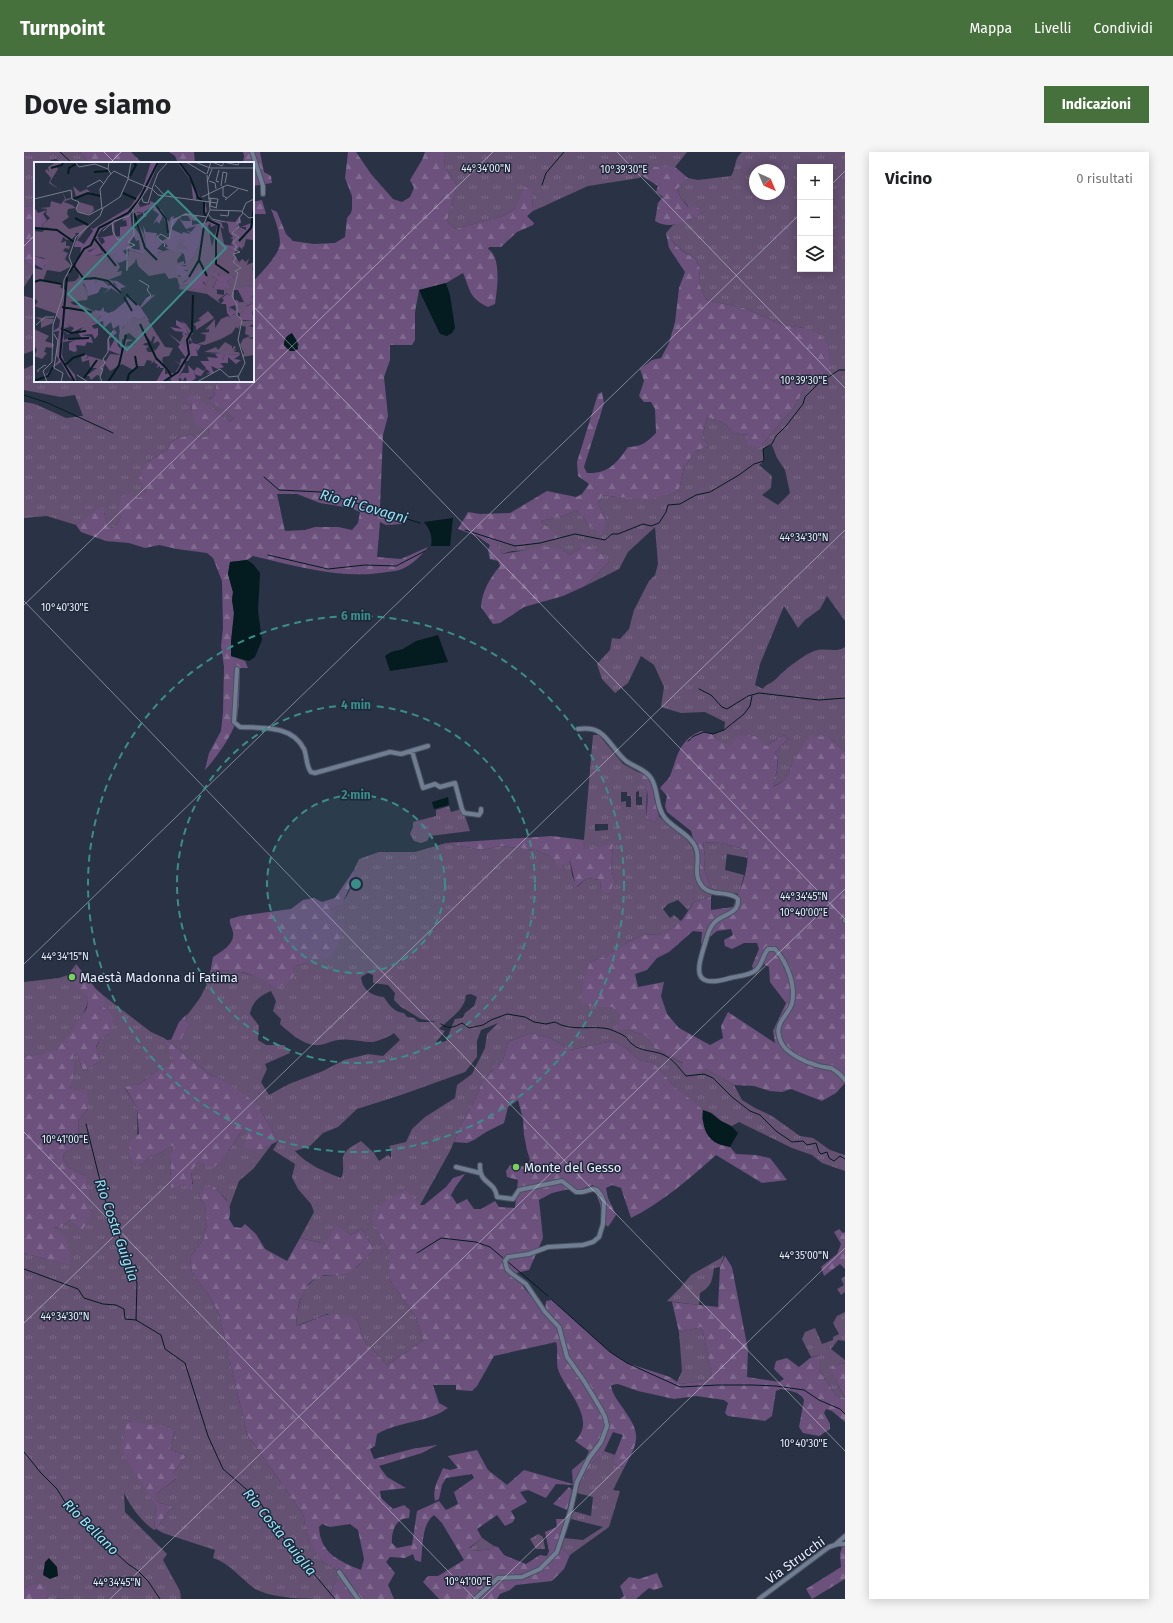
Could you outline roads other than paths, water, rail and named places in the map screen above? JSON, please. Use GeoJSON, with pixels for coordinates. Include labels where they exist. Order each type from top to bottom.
{"type":"FeatureCollection","features":[{"type":"Feature","properties":{"kind":"street"},"geometry":{"type":"LineString","coordinates":[[252,152],[263,186],[263,194]]}},
{"type":"Feature","properties":{"kind":"street"},"geometry":{"type":"LineString","coordinates":[[238,669],[234,722],[240,727],[277,729],[297,738],[306,753],[311,772],[315,773],[390,752],[401,754],[428,746]]}},
{"type":"Feature","properties":{"kind":"street"},"geometry":{"type":"LineString","coordinates":[[578,729],[588,728],[598,731],[625,761],[648,774],[654,782],[657,803],[662,814],[689,839],[696,849],[696,876],[700,884],[707,890],[734,896],[738,899],[738,906],[734,911],[718,919],[709,930],[699,966],[699,974],[702,979],[706,982],[713,983],[753,972],[758,968],[768,949],[775,949],[788,968],[792,997],[791,1004],[779,1027],[781,1042],[785,1048],[812,1064],[832,1068],[845,1080]]}},
{"type":"Feature","properties":{"kind":"street"},"geometry":{"type":"LineString","coordinates":[[412,751],[423,788],[435,784],[440,787],[455,783],[464,812],[479,815],[481,809]]}},
{"type":"Feature","properties":{"kind":"street"},"geometry":{"type":"LineString","coordinates":[[480,1165],[480,1173]]}},
{"type":"Feature","properties":{"kind":"street"},"geometry":{"type":"LineString","coordinates":[[456,1167],[480,1173],[496,1189],[497,1197],[513,1199],[519,1190],[562,1181],[576,1192],[594,1189],[597,1190],[604,1202],[603,1224],[599,1237],[593,1242],[583,1245],[548,1248],[528,1254],[508,1257],[505,1261],[507,1269],[526,1284],[545,1312],[559,1327],[567,1357],[601,1409],[607,1426],[601,1442],[589,1458],[577,1482],[570,1512],[557,1552],[540,1569],[522,1577],[498,1578],[475,1599]]}},
{"type":"Feature","properties":{"kind":"street"},"geometry":{"type":"LineString","coordinates":[[836,1544],[845,1536]]}},
{"type":"Feature","properties":{"kind":"street","name":"Via Strucchi"},"geometry":{"type":"LineString","coordinates":[[759,1599],[827,1548],[836,1544],[845,1544]]}},
{"type":"Feature","properties":{"kind":"street"},"geometry":{"type":"LineString","coordinates":[[339,1572],[358,1599]]}},
{"type":"Feature","properties":{"kind":"waterway"},"geometry":{"type":"LineString","coordinates":[[60,152],[71,162]]}},
{"type":"Feature","properties":{"kind":"waterway"},"geometry":{"type":"LineString","coordinates":[[542,185],[546,173],[564,152]]}},
{"type":"Feature","properties":{"kind":"waterway","name":"Rio di Covagni"},"geometry":{"type":"LineString","coordinates":[[465,530],[515,546],[540,543],[575,534],[605,540],[612,534],[618,534],[643,524],[651,526],[659,523],[666,512],[668,505],[680,504],[696,495],[710,492],[739,475],[754,464],[764,461],[763,449],[772,444],[776,436],[803,404],[805,397],[818,384],[839,370],[845,370]]}},
{"type":"Feature","properties":{"kind":"waterway"},"geometry":{"type":"LineString","coordinates":[[24,395],[48,403],[113,433]]}},
{"type":"Feature","properties":{"kind":"waterway","name":"Rio di Covagni"},"geometry":{"type":"LineString","coordinates":[[264,477],[279,490],[320,492],[420,523]]}},
{"type":"Feature","properties":{"kind":"waterway","name":"Rio di Covagni"},"geometry":{"type":"LineString","coordinates":[[268,555],[328,569],[365,565],[396,566],[425,551]]}},
{"type":"Feature","properties":{"kind":"waterway"},"geometry":{"type":"LineString","coordinates":[[699,689],[711,695],[722,707],[727,709],[748,696],[759,693],[819,700],[845,698]]}},
{"type":"Feature","properties":{"kind":"waterway"},"geometry":{"type":"LineString","coordinates":[[688,741],[694,736],[704,732],[713,734],[724,730],[744,714],[750,706],[752,696]]}},
{"type":"Feature","properties":{"kind":"waterway"},"geometry":{"type":"LineString","coordinates":[[441,1024],[444,1026],[454,1027],[462,1023],[469,1028],[483,1025],[491,1020],[507,1014],[525,1017],[534,1022],[546,1024],[555,1022],[575,1028],[609,1029],[626,1037],[636,1047],[643,1050],[660,1053],[667,1057],[676,1064],[686,1076],[704,1074],[713,1078],[732,1097],[750,1111],[760,1115],[776,1131],[792,1142],[803,1141],[807,1145],[816,1143],[821,1154],[827,1152],[829,1158],[834,1161],[840,1156],[845,1159]]}},
{"type":"Feature","properties":{"kind":"waterway","name":"Rio Costa Guiglia"},"geometry":{"type":"LineString","coordinates":[[86,1124],[104,1197],[137,1283],[136,1320],[161,1335],[165,1349],[185,1363],[208,1436],[223,1469],[253,1495],[262,1505],[272,1524],[335,1599]]}},
{"type":"Feature","properties":{"kind":"waterway"},"geometry":{"type":"LineString","coordinates":[[417,1253],[441,1238],[476,1242],[490,1247],[503,1258]]}},
{"type":"Feature","properties":{"kind":"waterway"},"geometry":{"type":"LineString","coordinates":[[508,1262],[548,1296]]}},
{"type":"Feature","properties":{"kind":"waterway"},"geometry":{"type":"LineString","coordinates":[[24,1269],[78,1289],[84,1298],[103,1304],[116,1305],[124,1309],[125,1319],[136,1320]]}},
{"type":"Feature","properties":{"kind":"waterway"},"geometry":{"type":"LineString","coordinates":[[552,1300],[610,1352],[627,1363],[680,1387],[752,1385],[776,1386],[804,1390],[819,1400],[840,1409],[845,1414]]}},
{"type":"Feature","properties":{"kind":"waterway","name":"Rio Bellano"},"geometry":{"type":"LineString","coordinates":[[24,1452],[41,1473],[57,1489],[65,1502],[85,1518],[92,1531],[148,1581],[160,1599]]}},
{"type":"Feature","properties":{"kind":"place","name":"Maestà Madonna di Fatima"},"geometry":{"type":"Point","coordinates":[72,977]}},
{"type":"Feature","properties":{"kind":"place","name":"Monte del Gesso"},"geometry":{"type":"Point","coordinates":[516,1167]}}]}
